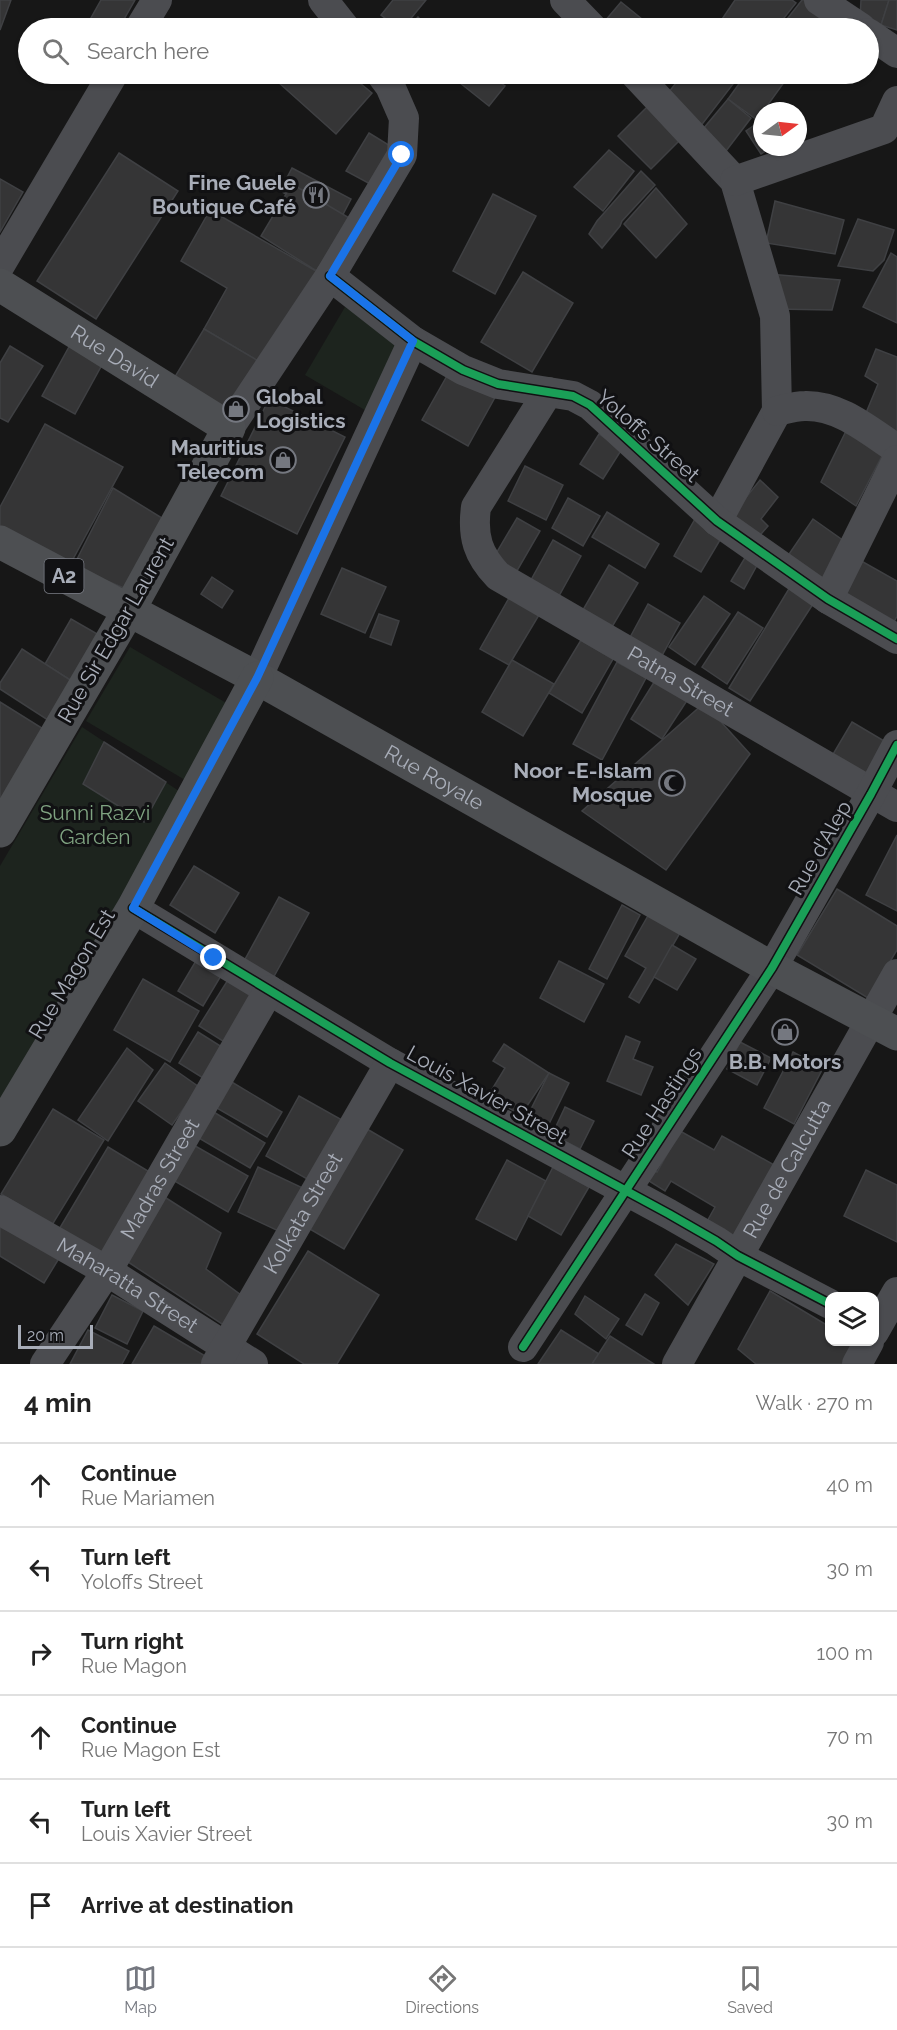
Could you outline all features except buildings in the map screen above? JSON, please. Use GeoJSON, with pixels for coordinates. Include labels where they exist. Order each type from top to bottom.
{"type":"FeatureCollection","features":[{"type":"Feature","properties":{"kind":"main road","name":"Rue David"},"geometry":{"type":"LineString","coordinates":[[0,285],[229,428]]}},
{"type":"Feature","properties":{"kind":"main road","name":"Rue Sir Edgar Laurent"},"geometry":{"type":"LineString","coordinates":[[0,831],[129,610],[229,428]]}},
{"type":"Feature","properties":{"kind":"main road","name":"Rue Royale"},"geometry":{"type":"LineString","coordinates":[[0,542],[257,678],[772,968],[884,1027]]}},
{"type":"Feature","properties":{"kind":"main road","name":"Rue Magon Est"},"geometry":{"type":"LineString","coordinates":[[0,1130],[133,908],[257,678]]}},
{"type":"Feature","properties":{"kind":"street"},"geometry":{"type":"LineString","coordinates":[[146,18],[157,0]]}},
{"type":"Feature","properties":{"kind":"street"},"geometry":{"type":"LineString","coordinates":[[323,0],[337,18]]}},
{"type":"Feature","properties":{"kind":"street"},"geometry":{"type":"LineString","coordinates":[[565,0],[582,18]]}},
{"type":"Feature","properties":{"kind":"street"},"geometry":{"type":"LineString","coordinates":[[819,0],[851,18]]}},
{"type":"Feature","properties":{"kind":"street"},"geometry":{"type":"LineString","coordinates":[[879,39],[897,53]]}},
{"type":"Feature","properties":{"kind":"street"},"geometry":{"type":"LineString","coordinates":[[0,265],[107,84]]}},
{"type":"Feature","properties":{"kind":"street"},"geometry":{"type":"LineString","coordinates":[[229,428],[330,276],[402,155],[404,118],[388,84]]}},
{"type":"Feature","properties":{"kind":"street"},"geometry":{"type":"LineString","coordinates":[[643,84],[735,181],[775,316],[777,411],[717,521]]}},
{"type":"Feature","properties":{"kind":"street"},"geometry":{"type":"LineString","coordinates":[[735,181],[890,126],[897,101]]}},
{"type":"Feature","properties":{"kind":"street","name":"Yoloffs Street"},"geometry":{"type":"LineString","coordinates":[[330,276],[413,341],[463,370],[498,384],[573,396],[590,405],[717,521],[828,599],[897,639]]}},
{"type":"Feature","properties":{"kind":"street"},"geometry":{"type":"LineString","coordinates":[[257,678],[413,341]]}},
{"type":"Feature","properties":{"kind":"street","name":"Patna Street"},"geometry":{"type":"LineString","coordinates":[[548,392],[476,507],[474,525],[477,543],[484,562],[498,576],[884,800]]}},
{"type":"Feature","properties":{"kind":"street"},"geometry":{"type":"LineString","coordinates":[[777,411],[805,406],[832,410],[854,420],[897,449]]}},
{"type":"Feature","properties":{"kind":"street"},"geometry":{"type":"LineString","coordinates":[[828,599],[897,460]]}},
{"type":"Feature","properties":{"kind":"street","name":"Rue d'Alep"},"geometry":{"type":"LineString","coordinates":[[772,968],[884,800],[897,745]]}},
{"type":"Feature","properties":{"kind":"street","name":"Louis Xavier Street"},"geometry":{"type":"LineString","coordinates":[[133,908],[390,1063],[679,1219],[738,1256],[825,1301]]}},
{"type":"Feature","properties":{"kind":"street","name":"Rue Hastings"},"geometry":{"type":"LineString","coordinates":[[524,1347],[772,968]]}},
{"type":"Feature","properties":{"kind":"street","name":"Rue de Calcutta"},"geometry":{"type":"LineString","coordinates":[[677,1364],[738,1256],[884,1027],[897,974]]}},
{"type":"Feature","properties":{"kind":"street","name":"Madras Street"},"geometry":{"type":"LineString","coordinates":[[45,1364],[107,1271],[269,990]]}},
{"type":"Feature","properties":{"kind":"street","name":"Kolkata Street"},"geometry":{"type":"LineString","coordinates":[[221,1355],[390,1063]]}},
{"type":"Feature","properties":{"kind":"street","name":"Maharatta Street"},"geometry":{"type":"LineString","coordinates":[[0,1210],[107,1271],[221,1355],[253,1364]]}},
{"type":"Feature","properties":{"kind":"street"},"geometry":{"type":"LineString","coordinates":[[879,1332],[897,1292]]}},
{"type":"Feature","properties":{"kind":"street"},"geometry":{"type":"LineString","coordinates":[[857,1364],[870,1346]]}},
{"type":"Feature","properties":{"kind":"green space"},"geometry":{"type":"Polygon","coordinates":[[[345,307],[409,346],[370,413],[305,375],[345,307]]]}},
{"type":"Feature","properties":{"kind":"green space"},"geometry":{"type":"Polygon","coordinates":[[[130,647],[228,704],[185,780],[86,721],[130,647]]]}},
{"type":"Feature","properties":{"kind":"green space","name":"Sunni Razvi Garden"},"geometry":{"type":"Polygon","coordinates":[[[82,727],[185,795],[0,1108],[0,866],[82,727]]]}},
{"type":"Feature","properties":{"kind":"cycle path"},"geometry":{"type":"LineString","coordinates":[[330,276],[413,341],[463,370],[498,384],[573,396],[590,405],[717,521],[828,599],[897,639]]}},
{"type":"Feature","properties":{"kind":"cycle path"},"geometry":{"type":"LineString","coordinates":[[523,1347],[772,968],[897,745]]}},
{"type":"Feature","properties":{"kind":"cycle path"},"geometry":{"type":"LineString","coordinates":[[133,908],[390,1063],[669,1214],[738,1256],[825,1301]]}},
{"type":"Feature","properties":{"kind":"place","name":"Fine Guele Boutique Café"},"geometry":{"type":"Point","coordinates":[316,195]}},
{"type":"Feature","properties":{"kind":"place","name":"Global Logistics"},"geometry":{"type":"Point","coordinates":[236,409]}},
{"type":"Feature","properties":{"kind":"place","name":"Mauritius Telecom"},"geometry":{"type":"Point","coordinates":[283,460]}},
{"type":"Feature","properties":{"kind":"place","name":"Noor -E-Islam Mosque"},"geometry":{"type":"Point","coordinates":[672,783]}},
{"type":"Feature","properties":{"kind":"place","name":"B.B. Motors"},"geometry":{"type":"Point","coordinates":[785,1032]}},
{"type":"Feature","properties":{"kind":"route"},"geometry":{"type":"LineString","coordinates":[[214,958],[133,908],[257,678],[413,341],[330,276],[402,155]]}}]}
